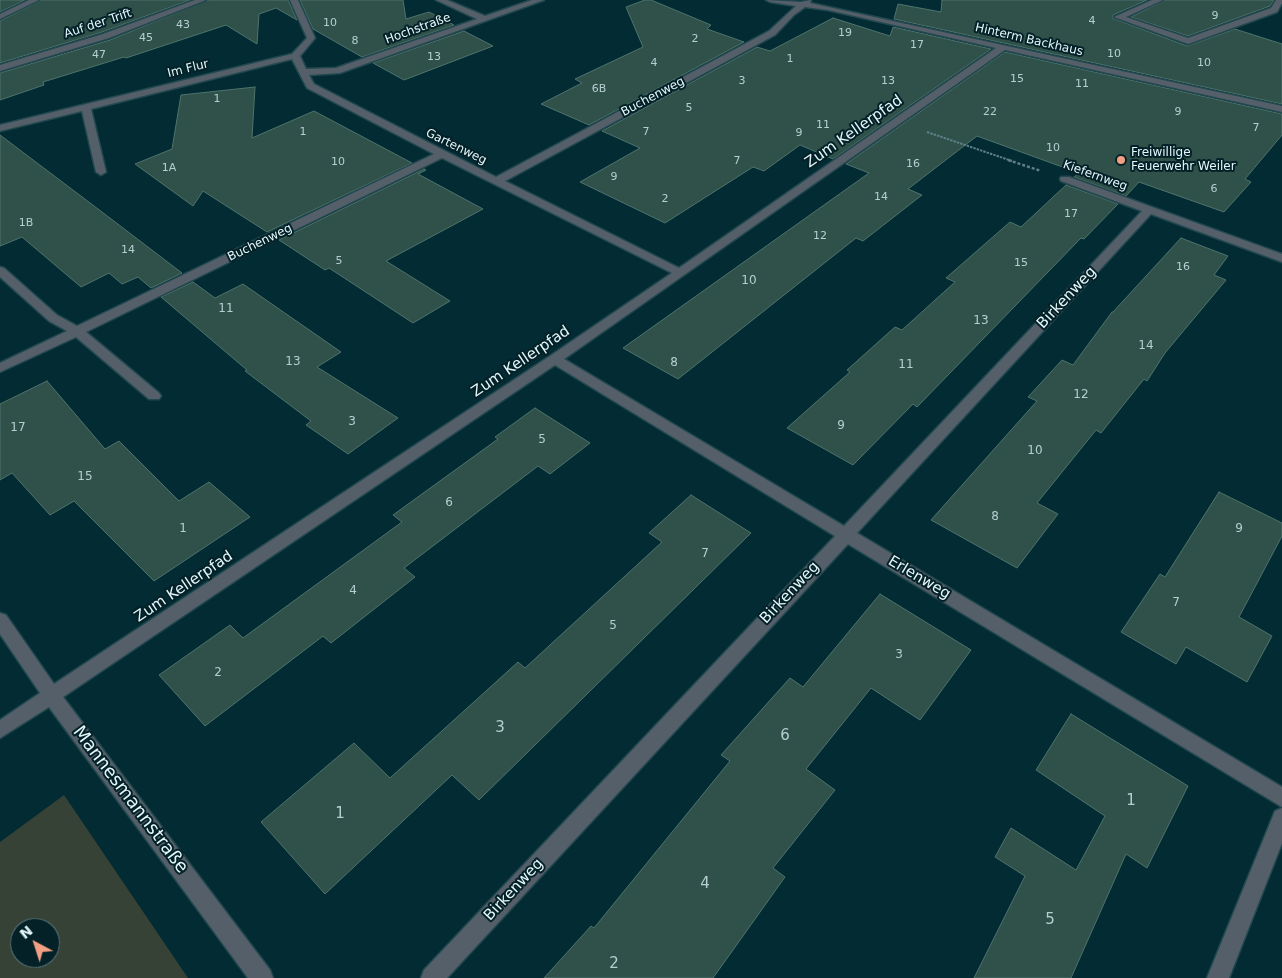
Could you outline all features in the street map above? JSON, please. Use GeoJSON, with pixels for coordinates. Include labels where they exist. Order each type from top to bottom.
{"type":"FeatureCollection","features":[{"type":"Feature","properties":{"kind":"street"},"geometry":{"type":"LineString","coordinates":[[0,17],[35,0]]}},
{"type":"Feature","properties":{"kind":"street","name":"Auf der Trift"},"geometry":{"type":"LineString","coordinates":[[0,68],[106,36],[202,0]]}},
{"type":"Feature","properties":{"kind":"street"},"geometry":{"type":"LineString","coordinates":[[294,0],[311,38],[295,56]]}},
{"type":"Feature","properties":{"kind":"street"},"geometry":{"type":"LineString","coordinates":[[440,0],[484,18]]}},
{"type":"Feature","properties":{"kind":"street","name":"Hochstraße"},"geometry":{"type":"LineString","coordinates":[[303,72],[337,71],[540,0]]}},
{"type":"Feature","properties":{"kind":"street","name":"Hinterm Backhaus"},"geometry":{"type":"LineString","coordinates":[[770,0],[806,2],[1282,110]]}},
{"type":"Feature","properties":{"kind":"street"},"geometry":{"type":"LineString","coordinates":[[1159,0],[1118,17],[1188,42],[1274,10],[1280,0]]}},
{"type":"Feature","properties":{"kind":"street","name":"Buchenweg"},"geometry":{"type":"LineString","coordinates":[[497,181],[772,33],[806,2]]}},
{"type":"Feature","properties":{"kind":"street","name":"Zum Kellerpfad"},"geometry":{"type":"LineString","coordinates":[[0,730],[555,359],[898,122],[1003,47]]}},
{"type":"Feature","properties":{"kind":"street","name":"Gartenweg"},"geometry":{"type":"LineString","coordinates":[[295,56],[310,86],[679,272]]}},
{"type":"Feature","properties":{"kind":"street","name":"Im Flur"},"geometry":{"type":"LineString","coordinates":[[0,128],[295,56]]}},
{"type":"Feature","properties":{"kind":"street"},"geometry":{"type":"LineString","coordinates":[[86,107],[101,172]]}},
{"type":"Feature","properties":{"kind":"street","name":"Buchenweg"},"geometry":{"type":"LineString","coordinates":[[0,368],[442,154]]}},
{"type":"Feature","properties":{"kind":"street","name":"Kiefernweg"},"geometry":{"type":"LineString","coordinates":[[1065,179],[1282,258]]}},
{"type":"Feature","properties":{"kind":"street","name":"Birkenweg"},"geometry":{"type":"LineString","coordinates":[[432,978],[1150,210]]}},
{"type":"Feature","properties":{"kind":"street"},"geometry":{"type":"LineString","coordinates":[[0,271],[53,318],[78,331],[154,396]]}},
{"type":"Feature","properties":{"kind":"street","name":"Erlenweg"},"geometry":{"type":"LineString","coordinates":[[555,359],[1282,798]]}},
{"type":"Feature","properties":{"kind":"street","name":"Mannesmannstraße"},"geometry":{"type":"LineString","coordinates":[[0,620],[51,695],[262,978]]}},
{"type":"Feature","properties":{"kind":"street"},"geometry":{"type":"LineString","coordinates":[[1218,978],[1282,818]]}},
{"type":"Feature","properties":{"kind":"path","name":"Kiefernweg"},"geometry":{"type":"LineString","coordinates":[[898,122],[1065,179]]}},
{"type":"Feature","properties":{"kind":"green space"},"geometry":{"type":"Polygon","coordinates":[[[64,795],[188,978],[0,978],[0,842],[64,795]]]}},
{"type":"Feature","properties":{"kind":"building"},"geometry":{"type":"Polygon","coordinates":[[[0,0],[25,0],[0,12],[0,0]]]}},
{"type":"Feature","properties":{"kind":"building"},"geometry":{"type":"Polygon","coordinates":[[[41,0],[190,0],[102,32],[0,63],[0,21],[41,0]]]}},
{"type":"Feature","properties":{"kind":"building"},"geometry":{"type":"Polygon","coordinates":[[[208,0],[288,0],[297,20],[276,8],[259,14],[257,44],[226,25],[126,58],[124,57],[43,82],[44,85],[0,100],[0,73],[110,40],[208,0]]]}},
{"type":"Feature","properties":{"kind":"building"},"geometry":{"type":"Polygon","coordinates":[[[300,0],[403,0],[406,19],[429,12],[454,25],[362,57],[313,29],[300,0]]]}},
{"type":"Feature","properties":{"kind":"building"},"geometry":{"type":"Polygon","coordinates":[[[645,0],[651,0],[711,25],[707,29],[744,42],[589,125],[541,104],[582,83],[575,79],[643,47],[626,7],[645,0]]]}},
{"type":"Feature","properties":{"kind":"building"},"geometry":{"type":"Polygon","coordinates":[[[942,0],[1147,0],[1113,15],[1112,18],[1187,46],[1235,29],[1282,44],[1282,104],[894,19],[898,4],[941,12],[942,0]]]}},
{"type":"Feature","properties":{"kind":"building"},"geometry":{"type":"Polygon","coordinates":[[[1165,0],[1274,0],[1270,6],[1188,36],[1131,17],[1165,0]]]}},
{"type":"Feature","properties":{"kind":"building"},"geometry":{"type":"Polygon","coordinates":[[[833,18],[890,36],[893,27],[991,49],[833,159],[800,145],[764,171],[753,167],[665,223],[580,182],[640,148],[602,131],[757,47],[770,51],[833,18]]]}},
{"type":"Feature","properties":{"kind":"building"},"geometry":{"type":"Polygon","coordinates":[[[464,31],[493,46],[404,80],[373,63],[464,31]]]}},
{"type":"Feature","properties":{"kind":"building"},"geometry":{"type":"Polygon","coordinates":[[[1005,52],[1282,114],[1282,135],[1245,179],[1251,182],[1224,212],[1139,182],[1126,196],[1074,177],[1079,173],[977,136],[908,189],[922,195],[863,241],[856,238],[678,379],[623,348],[869,173],[846,164],[1005,52]]]}},
{"type":"Feature","properties":{"kind":"building"},"geometry":{"type":"Polygon","coordinates":[[[255,87],[252,138],[314,111],[412,163],[267,232],[203,191],[193,206],[135,164],[172,149],[181,95],[255,87]]]}},
{"type":"Feature","properties":{"kind":"building"},"geometry":{"type":"Polygon","coordinates":[[[0,135],[182,273],[151,288],[138,277],[122,284],[109,273],[81,287],[22,237],[0,246],[0,135]]]}},
{"type":"Feature","properties":{"kind":"building"},"geometry":{"type":"Polygon","coordinates":[[[424,169],[426,170],[418,174],[483,209],[386,261],[450,301],[413,323],[329,268],[325,270],[279,240],[424,169]]]}},
{"type":"Feature","properties":{"kind":"building"},"geometry":{"type":"Polygon","coordinates":[[[1066,185],[1118,204],[1084,239],[1081,238],[917,407],[913,404],[853,465],[787,428],[850,372],[847,370],[895,327],[902,330],[955,282],[946,278],[1010,222],[1021,227],[1066,185]]]}},
{"type":"Feature","properties":{"kind":"building"},"geometry":{"type":"Polygon","coordinates":[[[1181,238],[1228,256],[1214,275],[1226,280],[1165,353],[1147,381],[1144,379],[1101,433],[1096,430],[1037,503],[1058,514],[1017,568],[931,520],[1037,401],[1028,397],[1062,360],[1073,365],[1112,312],[1181,238]]]}},
{"type":"Feature","properties":{"kind":"building"},"geometry":{"type":"Polygon","coordinates":[[[193,282],[215,298],[243,284],[341,352],[317,367],[398,418],[348,454],[306,425],[311,421],[245,371],[247,370],[161,297],[193,282]]]}},
{"type":"Feature","properties":{"kind":"building"},"geometry":{"type":"Polygon","coordinates":[[[47,381],[105,449],[119,441],[179,501],[209,482],[250,517],[154,581],[74,501],[50,515],[12,473],[0,480],[0,404],[47,381]]]}},
{"type":"Feature","properties":{"kind":"building"},"geometry":{"type":"Polygon","coordinates":[[[535,408],[590,443],[550,474],[538,466],[404,568],[415,577],[331,643],[323,636],[205,726],[159,675],[230,625],[243,638],[402,522],[393,515],[498,439],[495,437],[535,408]]]}},
{"type":"Feature","properties":{"kind":"building"},"geometry":{"type":"Polygon","coordinates":[[[1219,492],[1282,523],[1282,536],[1239,617],[1272,636],[1247,682],[1186,647],[1176,664],[1121,632],[1160,574],[1165,577],[1219,492]]]}},
{"type":"Feature","properties":{"kind":"building"},"geometry":{"type":"Polygon","coordinates":[[[691,495],[751,533],[479,800],[452,775],[325,894],[261,822],[354,743],[390,778],[518,662],[525,668],[662,542],[649,533],[691,495]]]}},
{"type":"Feature","properties":{"kind":"building"},"geometry":{"type":"Polygon","coordinates":[[[880,594],[971,650],[920,720],[871,688],[806,769],[835,790],[773,868],[785,877],[713,978],[544,978],[591,926],[594,928],[730,761],[721,755],[790,678],[803,687],[880,594]]]}},
{"type":"Feature","properties":{"kind":"building"},"geometry":{"type":"Polygon","coordinates":[[[1071,714],[1188,786],[1147,868],[1126,854],[1071,978],[974,978],[1025,876],[995,857],[1011,828],[1076,870],[1105,816],[1036,770],[1071,714]]]}},
{"type":"Feature","properties":{"kind":"place","name":"Freiwillige Feuerwehr Weiler"},"geometry":{"type":"Point","coordinates":[1121,160]}}]}
